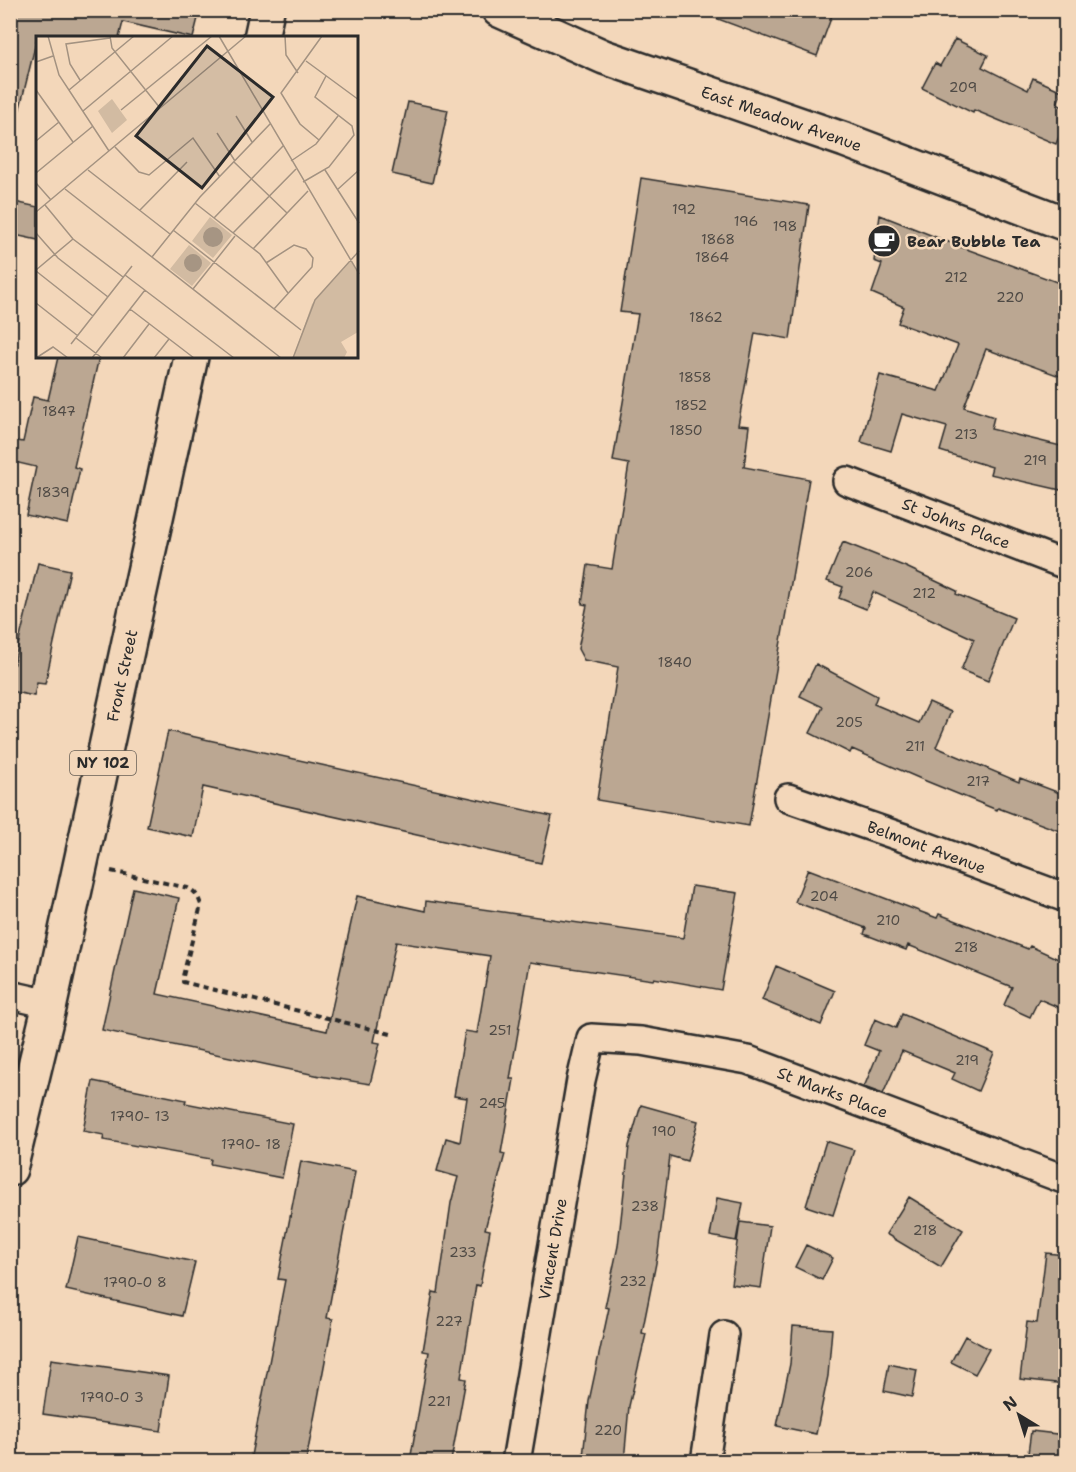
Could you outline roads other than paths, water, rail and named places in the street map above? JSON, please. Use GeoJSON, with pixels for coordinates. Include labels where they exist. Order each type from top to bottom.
{"type":"FeatureCollection","features":[{"type":"Feature","properties":{"kind":"main road"},"geometry":{"type":"LineString","coordinates":[[261,36],[267,10]]}},
{"type":"Feature","properties":{"kind":"main road","name":"East Meadow Avenue"},"geometry":{"type":"LineString","coordinates":[[499,10],[604,57],[845,140],[1065,224]]}},
{"type":"Feature","properties":{"kind":"main road","name":"Front Street"},"geometry":{"type":"LineString","coordinates":[[10,1169],[50,1004],[191,358]]}},
{"type":"Feature","properties":{"kind":"street","name":"St Johns Place"},"geometry":{"type":"LineString","coordinates":[[847,481],[1065,564]]}},
{"type":"Feature","properties":{"kind":"street","name":"Belmont Avenue"},"geometry":{"type":"LineString","coordinates":[[788,798],[1065,898]]}},
{"type":"Feature","properties":{"kind":"street"},"geometry":{"type":"LineString","coordinates":[[10,995],[50,1004]]}},
{"type":"Feature","properties":{"kind":"street","name":"St Marks Place"},"geometry":{"type":"LineString","coordinates":[[591,1038],[642,1041],[748,1060],[1065,1180]]}},
{"type":"Feature","properties":{"kind":"street","name":"Vincent Drive"},"geometry":{"type":"LineString","coordinates":[[516,1461],[581,1080],[591,1038]]}},
{"type":"Feature","properties":{"kind":"street"},"geometry":{"type":"LineString","coordinates":[[705,1461],[724,1335]]}},
{"type":"Feature","properties":{"kind":"place","name":"Bear Bubble Tea"},"geometry":{"type":"Point","coordinates":[884,241]}}]}
